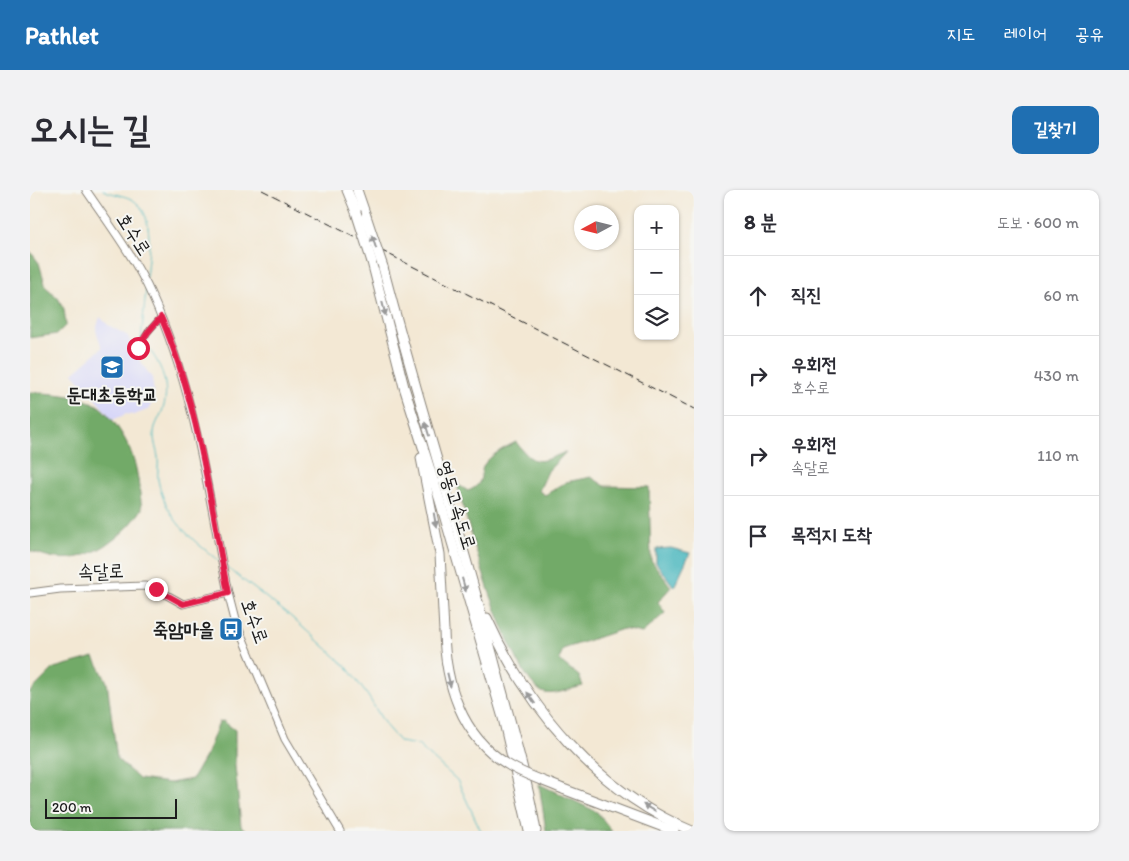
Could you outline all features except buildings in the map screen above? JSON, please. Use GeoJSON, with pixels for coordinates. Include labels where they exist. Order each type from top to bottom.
{"type":"FeatureCollection","features":[{"type":"Feature","properties":{"kind":"highway","name":"영동고속도로"},"geometry":{"type":"LineString","coordinates":[[347,190],[372,262],[404,387],[440,501],[503,718],[529,831]]}},
{"type":"Feature","properties":{"kind":"highway","name":"영동고속도로"},"geometry":{"type":"LineString","coordinates":[[357,190],[383,267],[413,383],[476,593],[524,772],[536,831]]}},
{"type":"Feature","properties":{"kind":"highway"},"geometry":{"type":"LineString","coordinates":[[404,387],[437,530],[442,566],[446,663],[453,694],[466,724],[489,751],[508,765],[563,789],[674,831]]}},
{"type":"Feature","properties":{"kind":"highway"},"geometry":{"type":"LineString","coordinates":[[476,593],[518,678],[549,721],[609,782],[646,807],[692,831]]}},
{"type":"Feature","properties":{"kind":"street","name":"호수로"},"geometry":{"type":"LineString","coordinates":[[86,190],[139,271],[152,295],[172,343],[193,412],[226,584],[236,620],[285,739],[340,831]]}},
{"type":"Feature","properties":{"kind":"street"},"geometry":{"type":"LineString","coordinates":[[138,348],[148,332],[161,317]]}},
{"type":"Feature","properties":{"kind":"street","name":"속달로"},"geometry":{"type":"LineString","coordinates":[[30,593],[60,589],[145,586],[156,589],[183,604],[228,593]]}},
{"type":"Feature","properties":{"kind":"shaded area","name":"둔대초등학교"},"geometry":{"type":"Polygon","coordinates":[[[100,317],[108,325],[128,336],[136,355],[152,378],[154,393],[150,409],[134,415],[126,414],[113,420],[73,373],[102,348],[96,330],[100,317]]]}},
{"type":"Feature","properties":{"kind":"green space"},"geometry":{"type":"Polygon","coordinates":[[[30,251],[39,263],[46,287],[58,298],[64,309],[66,325],[57,334],[30,338],[30,251]]]}},
{"type":"Feature","properties":{"kind":"green space"},"geometry":{"type":"Polygon","coordinates":[[[30,392],[71,396],[98,405],[122,433],[132,454],[139,484],[142,509],[116,538],[94,552],[69,558],[56,558],[30,551],[30,392]]]}},
{"type":"Feature","properties":{"kind":"green space"},"geometry":{"type":"Polygon","coordinates":[[[516,442],[528,456],[538,460],[549,459],[566,452],[548,471],[539,491],[545,495],[566,482],[591,477],[605,486],[649,487],[651,560],[671,587],[658,602],[665,613],[642,633],[623,629],[563,649],[559,660],[579,676],[583,686],[556,693],[542,692],[529,679],[516,657],[491,596],[457,484],[468,491],[474,488],[480,481],[483,466],[486,462],[496,453],[516,442]]]}},
{"type":"Feature","properties":{"kind":"green space"},"geometry":{"type":"Polygon","coordinates":[[[94,657],[107,682],[117,759],[139,779],[170,783],[192,779],[207,753],[219,722],[223,721],[235,730],[235,766],[241,826],[247,831],[30,831],[30,692],[54,668],[94,657]]]}},
{"type":"Feature","properties":{"kind":"green space"},"geometry":{"type":"Polygon","coordinates":[[[539,784],[597,812],[612,831],[546,831],[539,784]]]}},
{"type":"Feature","properties":{"kind":"water"},"geometry":{"type":"Polygon","coordinates":[[[671,548],[690,553],[674,587],[656,563],[656,549],[671,548]]]}},
{"type":"Feature","properties":{"kind":"waterway"},"geometry":{"type":"LineString","coordinates":[[103,190],[133,200],[140,206],[145,215],[149,236],[146,278]]}},
{"type":"Feature","properties":{"kind":"waterway"},"geometry":{"type":"LineString","coordinates":[[141,340],[146,290]]}},
{"type":"Feature","properties":{"kind":"waterway"},"geometry":{"type":"LineString","coordinates":[[144,343],[155,357],[165,382],[165,400],[154,435],[158,457],[158,480],[162,494],[173,517],[189,536],[219,561]]}},
{"type":"Feature","properties":{"kind":"waterway"},"geometry":{"type":"LineString","coordinates":[[226,567],[289,615],[346,666],[368,696],[386,726],[400,742],[418,745],[457,780],[481,831]]}},
{"type":"Feature","properties":{"kind":"railway"},"geometry":{"type":"LineString","coordinates":[[262,190],[694,409]]}},
{"type":"Feature","properties":{"kind":"place","name":"둔대초등학교"},"geometry":{"type":"Point","coordinates":[112,367]}},
{"type":"Feature","properties":{"kind":"place","name":"죽암마을"},"geometry":{"type":"Point","coordinates":[231,629]}},
{"type":"Feature","properties":{"kind":"route"},"geometry":{"type":"LineString","coordinates":[[138,348],[148,332],[161,317],[172,343],[193,412],[228,593],[183,604],[156,589]]}}]}
